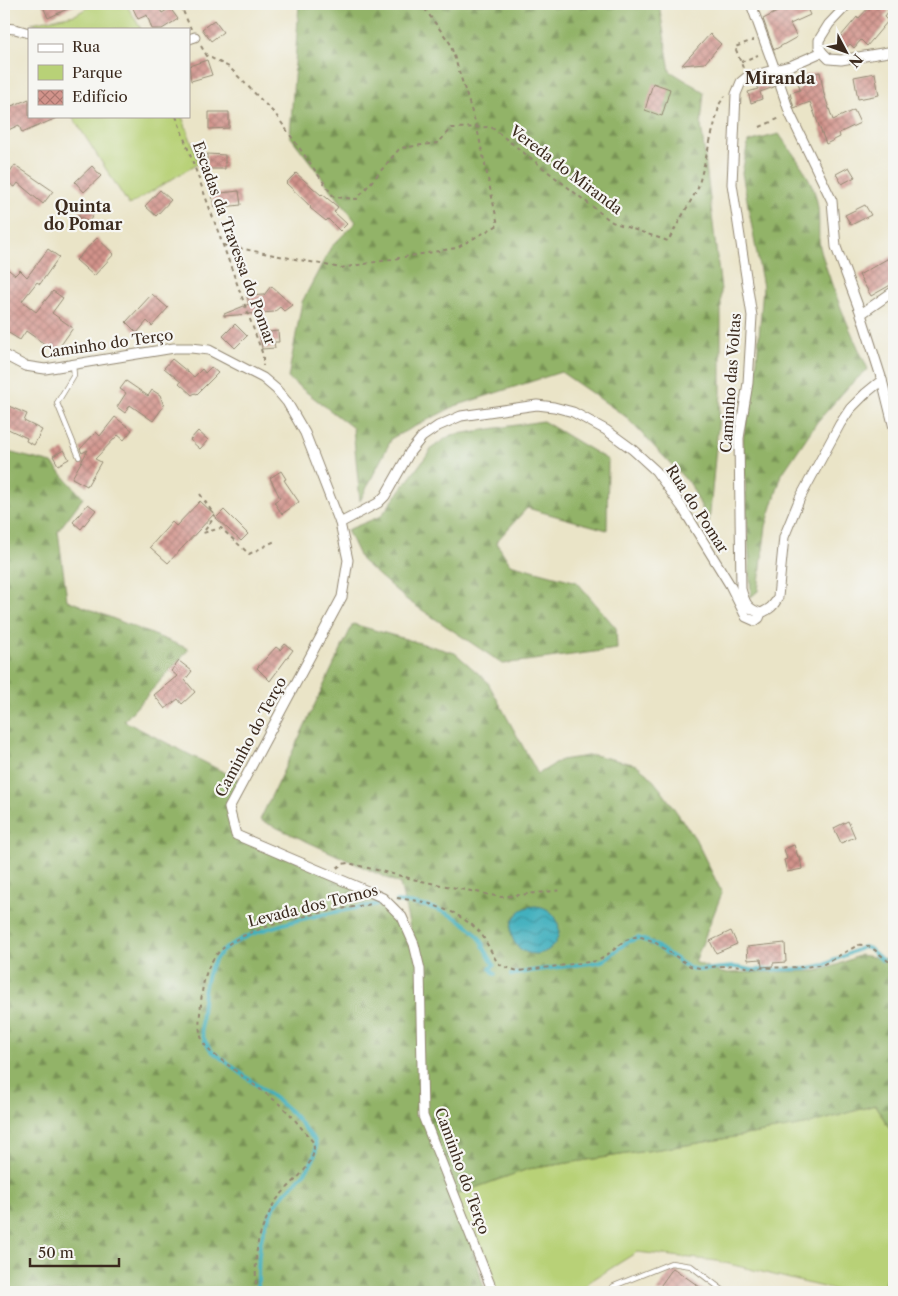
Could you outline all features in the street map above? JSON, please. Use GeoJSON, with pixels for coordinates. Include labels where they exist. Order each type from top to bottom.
{"type":"FeatureCollection","features":[{"type":"Feature","properties":{"kind":"street"},"geometry":{"type":"LineString","coordinates":[[751,4],[776,70],[790,114],[832,201],[836,247],[862,314],[894,428]]}},
{"type":"Feature","properties":{"kind":"street"},"geometry":{"type":"LineString","coordinates":[[848,4],[829,24],[819,40],[819,46],[828,59],[841,60],[894,51]]}},
{"type":"Feature","properties":{"kind":"street"},"geometry":{"type":"LineString","coordinates":[[4,28],[28,33]]}},
{"type":"Feature","properties":{"kind":"street"},"geometry":{"type":"LineString","coordinates":[[747,77],[790,66],[822,52]]}},
{"type":"Feature","properties":{"kind":"street","name":"Caminho das Voltas"},"geometry":{"type":"LineString","coordinates":[[747,77],[741,82],[736,94],[732,184],[752,316],[748,383],[739,438],[741,589],[748,608],[761,613]]}},
{"type":"Feature","properties":{"kind":"street"},"geometry":{"type":"LineString","coordinates":[[862,314],[894,290]]}},
{"type":"Feature","properties":{"kind":"street","name":"Caminho do Terço"},"geometry":{"type":"LineString","coordinates":[[4,355],[25,366],[45,369],[174,348],[209,350],[263,378],[276,389],[287,402],[305,433],[340,523],[348,560],[342,597],[229,808],[236,835],[383,898],[402,918],[414,944],[420,969],[423,1116],[493,1292]]}},
{"type":"Feature","properties":{"kind":"street"},"geometry":{"type":"LineString","coordinates":[[761,613],[773,606],[778,597],[784,537],[800,498],[821,456],[850,410],[866,392],[882,380]]}},
{"type":"Feature","properties":{"kind":"street","name":"Rua do Pomar"},"geometry":{"type":"LineString","coordinates":[[340,523],[378,503],[385,496],[410,452],[422,437],[438,426],[461,416],[537,405],[554,407],[573,412],[606,430],[656,470],[682,507],[730,586],[746,617],[755,621],[761,613]]}},
{"type":"Feature","properties":{"kind":"lane"},"geometry":{"type":"LineString","coordinates":[[73,365],[74,375],[57,403],[79,457]]}},
{"type":"Feature","properties":{"kind":"lane"},"geometry":{"type":"LineString","coordinates":[[607,1292],[614,1286],[671,1263],[691,1266],[725,1292]]}},
{"type":"Feature","properties":{"kind":"path"},"geometry":{"type":"LineString","coordinates":[[180,4],[188,28]]}},
{"type":"Feature","properties":{"kind":"path"},"geometry":{"type":"LineString","coordinates":[[223,245],[341,268],[456,248],[498,225],[477,128],[450,43],[421,4]]}},
{"type":"Feature","properties":{"kind":"path","name":"Vereda do Miranda"},"geometry":{"type":"LineString","coordinates":[[192,38],[207,56],[229,67],[276,115],[334,197],[357,199],[400,148],[438,144],[452,128],[491,128],[612,222],[668,241],[698,188],[720,103],[725,96]]}},
{"type":"Feature","properties":{"kind":"path"},"geometry":{"type":"LineString","coordinates":[[741,62],[758,55],[753,40],[735,47],[741,62],[747,77]]}},
{"type":"Feature","properties":{"kind":"path"},"geometry":{"type":"LineString","coordinates":[[760,126],[790,114]]}},
{"type":"Feature","properties":{"kind":"path","name":"Escadas da Travessa do Pomar"},"geometry":{"type":"LineString","coordinates":[[177,118],[263,355],[263,378]]}},
{"type":"Feature","properties":{"kind":"path"},"geometry":{"type":"LineString","coordinates":[[200,494],[215,516],[203,533],[221,528],[249,554],[275,541]]}},
{"type":"Feature","properties":{"kind":"path"},"geometry":{"type":"LineString","coordinates":[[330,874],[337,867],[348,863],[421,881],[501,897],[563,890]]}},
{"type":"Feature","properties":{"kind":"path","name":"Levada dos Tornos"},"geometry":{"type":"LineString","coordinates":[[256,1292],[258,1241],[274,1204],[310,1163],[314,1155],[314,1146],[313,1142],[290,1114],[212,1053],[204,1044],[199,1028],[204,979],[211,962],[234,940],[253,931],[345,908],[379,903],[383,898],[400,898],[424,902],[454,913],[481,933],[497,962],[502,966],[518,971],[597,961],[626,940],[638,936],[653,941],[694,968],[734,965],[752,968],[805,968],[824,964],[858,945],[871,947],[883,958],[894,964]]}},
{"type":"Feature","properties":{"kind":"green space"},"geometry":{"type":"Polygon","coordinates":[[[94,4],[126,4],[140,28],[54,28],[31,23],[75,15],[94,4]]]}},
{"type":"Feature","properties":{"kind":"green space"},"geometry":{"type":"Polygon","coordinates":[[[299,4],[659,4],[670,71],[704,92],[701,124],[721,290],[721,393],[709,523],[691,485],[625,416],[561,372],[455,406],[392,438],[360,501],[353,428],[288,378],[302,302],[331,247],[356,222],[290,136],[299,4]]]}},
{"type":"Feature","properties":{"kind":"green space"},"geometry":{"type":"Polygon","coordinates":[[[73,118],[183,118],[199,163],[129,205],[73,118]]]}},
{"type":"Feature","properties":{"kind":"green space"},"geometry":{"type":"Polygon","coordinates":[[[779,134],[809,178],[813,188],[818,208],[821,251],[842,311],[868,369],[849,386],[817,422],[782,474],[766,526],[758,591],[751,597],[743,439],[757,361],[763,287],[742,173],[748,142],[779,134]]]}},
{"type":"Feature","properties":{"kind":"green space"},"geometry":{"type":"Polygon","coordinates":[[[543,421],[608,460],[607,530],[527,508],[496,542],[510,564],[577,582],[616,628],[617,649],[503,664],[407,600],[361,560],[347,530],[381,516],[433,447],[451,435],[543,421]]]}},
{"type":"Feature","properties":{"kind":"green space"},"geometry":{"type":"Polygon","coordinates":[[[4,451],[52,463],[83,498],[58,531],[67,600],[189,649],[124,721],[243,782],[229,808],[236,835],[372,893],[393,908],[413,941],[400,884],[260,820],[353,624],[455,653],[487,681],[538,774],[561,760],[594,755],[637,765],[648,774],[661,790],[695,838],[722,893],[695,962],[722,973],[816,971],[837,965],[860,955],[894,960],[894,1135],[875,1105],[810,1124],[528,1169],[455,1195],[467,1227],[485,1292],[4,1292],[4,451]]]}},
{"type":"Feature","properties":{"kind":"green space"},"geometry":{"type":"Polygon","coordinates":[[[875,1105],[894,1135],[894,1244],[883,1292],[843,1292],[717,1261],[637,1252],[589,1282],[583,1292],[493,1292],[454,1195],[528,1169],[810,1124],[875,1105]]]}},
{"type":"Feature","properties":{"kind":"green space"},"geometry":{"type":"Polygon","coordinates":[[[894,1244],[894,1292],[883,1292],[893,1248],[894,1244]]]}},
{"type":"Feature","properties":{"kind":"water"},"geometry":{"type":"Polygon","coordinates":[[[530,906],[540,906],[552,913],[559,925],[559,935],[552,947],[540,954],[530,954],[522,950],[515,943],[511,935],[511,925],[515,917],[522,910],[530,906]]]}},
{"type":"Feature","properties":{"kind":"building"},"geometry":{"type":"Polygon","coordinates":[[[42,4],[78,4],[48,18],[42,4]]]}},
{"type":"Feature","properties":{"kind":"building"},"geometry":{"type":"Polygon","coordinates":[[[131,4],[157,4],[162,13],[170,8],[178,19],[164,28],[152,28],[147,15],[138,19],[131,4]]]}},
{"type":"Feature","properties":{"kind":"building"},"geometry":{"type":"Polygon","coordinates":[[[785,4],[805,4],[810,15],[790,24],[797,37],[774,50],[763,19],[787,7],[785,4]]]}},
{"type":"Feature","properties":{"kind":"building"},"geometry":{"type":"Polygon","coordinates":[[[872,4],[881,4],[889,11],[884,17],[888,21],[867,46],[861,40],[854,48],[850,44],[844,50],[836,42],[857,17],[858,19],[872,4]]]}},
{"type":"Feature","properties":{"kind":"building"},"geometry":{"type":"Polygon","coordinates":[[[214,20],[223,32],[211,41],[202,29],[214,20]]]}},
{"type":"Feature","properties":{"kind":"building"},"geometry":{"type":"Polygon","coordinates":[[[710,34],[721,44],[705,63],[682,65],[710,34]]]}},
{"type":"Feature","properties":{"kind":"building"},"geometry":{"type":"Polygon","coordinates":[[[207,60],[212,75],[191,81],[190,66],[207,60]]]}},
{"type":"Feature","properties":{"kind":"building"},"geometry":{"type":"Polygon","coordinates":[[[820,72],[824,94],[833,120],[854,110],[860,123],[839,133],[840,137],[826,144],[810,102],[794,108],[790,93],[800,90],[797,77],[820,72]]]}},
{"type":"Feature","properties":{"kind":"building"},"geometry":{"type":"Polygon","coordinates":[[[875,73],[879,95],[858,99],[854,77],[875,73]]]}},
{"type":"Feature","properties":{"kind":"building"},"geometry":{"type":"Polygon","coordinates":[[[771,77],[774,87],[760,92],[762,99],[751,103],[748,92],[758,89],[756,81],[771,77]]]}},
{"type":"Feature","properties":{"kind":"building"},"geometry":{"type":"Polygon","coordinates":[[[653,83],[670,89],[662,116],[645,110],[653,83]]]}},
{"type":"Feature","properties":{"kind":"building"},"geometry":{"type":"Polygon","coordinates":[[[28,99],[28,118],[56,118],[22,133],[19,125],[4,132],[4,109],[28,99]]]}},
{"type":"Feature","properties":{"kind":"building"},"geometry":{"type":"Polygon","coordinates":[[[209,112],[229,112],[229,128],[209,129],[209,112]]]}},
{"type":"Feature","properties":{"kind":"building"},"geometry":{"type":"Polygon","coordinates":[[[207,154],[225,155],[225,169],[207,169],[207,154]]]}},
{"type":"Feature","properties":{"kind":"building"},"geometry":{"type":"Polygon","coordinates":[[[15,165],[53,191],[43,204],[18,183],[15,187],[5,181],[15,165]]]}},
{"type":"Feature","properties":{"kind":"building"},"geometry":{"type":"Polygon","coordinates":[[[92,166],[101,176],[84,192],[75,182],[92,166]]]}},
{"type":"Feature","properties":{"kind":"building"},"geometry":{"type":"Polygon","coordinates":[[[849,167],[855,177],[842,184],[836,174],[849,167]]]}},
{"type":"Feature","properties":{"kind":"building"},"geometry":{"type":"Polygon","coordinates":[[[296,173],[338,207],[334,212],[347,224],[340,231],[328,219],[326,221],[310,208],[286,183],[296,173]]]}},
{"type":"Feature","properties":{"kind":"building"},"geometry":{"type":"Polygon","coordinates":[[[160,190],[171,200],[156,216],[145,206],[160,190]]]}},
{"type":"Feature","properties":{"kind":"building"},"geometry":{"type":"Polygon","coordinates":[[[239,191],[241,205],[214,208],[212,194],[239,191]]]}},
{"type":"Feature","properties":{"kind":"building"},"geometry":{"type":"Polygon","coordinates":[[[86,202],[97,208],[89,222],[78,216],[86,202]]]}},
{"type":"Feature","properties":{"kind":"building"},"geometry":{"type":"Polygon","coordinates":[[[865,205],[871,215],[851,225],[845,215],[865,205]]]}},
{"type":"Feature","properties":{"kind":"building"},"geometry":{"type":"Polygon","coordinates":[[[97,238],[114,254],[94,276],[76,260],[97,238]]]}},
{"type":"Feature","properties":{"kind":"building"},"geometry":{"type":"Polygon","coordinates":[[[48,249],[59,257],[40,284],[37,282],[22,301],[36,312],[53,291],[63,298],[52,313],[73,328],[56,352],[26,331],[20,340],[4,330],[4,266],[15,275],[20,270],[27,277],[48,249]]]}},
{"type":"Feature","properties":{"kind":"building"},"geometry":{"type":"Polygon","coordinates":[[[894,255],[894,283],[871,296],[859,275],[894,255]]]}},
{"type":"Feature","properties":{"kind":"building"},"geometry":{"type":"Polygon","coordinates":[[[271,286],[292,305],[284,311],[280,307],[274,312],[224,316],[224,314],[249,304],[247,296],[264,295],[271,286]]]}},
{"type":"Feature","properties":{"kind":"building"},"geometry":{"type":"Polygon","coordinates":[[[152,294],[168,308],[152,326],[147,321],[137,333],[126,322],[152,294]]]}},
{"type":"Feature","properties":{"kind":"building"},"geometry":{"type":"Polygon","coordinates":[[[235,324],[247,336],[235,348],[223,336],[235,324]]]}},
{"type":"Feature","properties":{"kind":"building"},"geometry":{"type":"Polygon","coordinates":[[[278,331],[279,342],[274,342],[275,348],[262,349],[260,333],[278,331]]]}},
{"type":"Feature","properties":{"kind":"building"},"geometry":{"type":"Polygon","coordinates":[[[172,359],[194,377],[202,369],[205,373],[211,367],[218,373],[197,394],[192,395],[179,383],[181,382],[164,368],[172,359]]]}},
{"type":"Feature","properties":{"kind":"building"},"geometry":{"type":"Polygon","coordinates":[[[126,381],[148,396],[152,390],[160,395],[164,406],[153,421],[130,405],[125,413],[117,407],[126,393],[120,389],[126,381]]]}},
{"type":"Feature","properties":{"kind":"building"},"geometry":{"type":"Polygon","coordinates":[[[4,404],[27,414],[24,421],[42,430],[34,445],[26,441],[27,438],[4,427],[4,404]]]}},
{"type":"Feature","properties":{"kind":"building"},"geometry":{"type":"Polygon","coordinates":[[[115,417],[132,430],[124,440],[118,435],[95,459],[101,462],[87,486],[72,478],[88,450],[82,453],[80,449],[96,432],[100,436],[115,417]]]}},
{"type":"Feature","properties":{"kind":"building"},"geometry":{"type":"Polygon","coordinates":[[[198,431],[208,440],[200,449],[190,440],[198,431]]]}},
{"type":"Feature","properties":{"kind":"building"},"geometry":{"type":"Polygon","coordinates":[[[64,450],[69,459],[58,465],[53,456],[64,450]]]}},
{"type":"Feature","properties":{"kind":"building"},"geometry":{"type":"Polygon","coordinates":[[[281,471],[286,479],[284,480],[299,502],[282,514],[274,502],[280,498],[270,478],[281,471]]]}},
{"type":"Feature","properties":{"kind":"building"},"geometry":{"type":"Polygon","coordinates":[[[200,501],[214,514],[168,563],[150,547],[172,522],[176,526],[200,501]]]}},
{"type":"Feature","properties":{"kind":"building"},"geometry":{"type":"Polygon","coordinates":[[[88,504],[96,510],[81,529],[73,522],[88,504]]]}},
{"type":"Feature","properties":{"kind":"building"},"geometry":{"type":"Polygon","coordinates":[[[224,510],[248,534],[241,541],[216,518],[224,510]]]}},
{"type":"Feature","properties":{"kind":"building"},"geometry":{"type":"Polygon","coordinates":[[[285,644],[293,650],[270,681],[257,668],[276,647],[280,650],[285,644]]]}},
{"type":"Feature","properties":{"kind":"building"},"geometry":{"type":"Polygon","coordinates":[[[179,661],[192,671],[185,680],[195,692],[182,704],[178,699],[165,709],[154,695],[177,676],[171,671],[179,661]]]}},
{"type":"Feature","properties":{"kind":"building"},"geometry":{"type":"Polygon","coordinates":[[[848,821],[855,837],[841,843],[834,828],[848,821]]]}},
{"type":"Feature","properties":{"kind":"building"},"geometry":{"type":"Polygon","coordinates":[[[794,845],[798,857],[800,857],[802,869],[787,872],[784,860],[787,859],[784,849],[794,845]]]}},
{"type":"Feature","properties":{"kind":"building"},"geometry":{"type":"Polygon","coordinates":[[[731,931],[737,944],[716,953],[710,941],[731,931]]]}},
{"type":"Feature","properties":{"kind":"building"},"geometry":{"type":"Polygon","coordinates":[[[785,943],[786,962],[773,963],[773,966],[762,967],[761,959],[748,960],[747,947],[785,943]]]}},
{"type":"Feature","properties":{"kind":"building"},"geometry":{"type":"Polygon","coordinates":[[[673,1268],[707,1292],[656,1292],[673,1268]]]}},
{"type":"Feature","properties":{"kind":"waterway","name":"Levada dos Tornos"},"geometry":{"type":"LineString","coordinates":[[397,902],[422,905],[446,913],[468,926],[484,945],[494,965],[490,968],[495,974]]}},
{"type":"Feature","properties":{"kind":"waterway","name":"Levada dos Tornos"},"geometry":{"type":"LineString","coordinates":[[258,1292],[260,1246],[265,1225],[281,1197],[303,1175],[314,1159],[315,1141],[292,1113],[213,1052],[208,1046],[203,1035],[201,1023],[204,989],[207,978],[211,966],[218,956],[230,945],[248,936],[293,921],[379,904]]}},
{"type":"Feature","properties":{"kind":"waterway","name":"Levada dos Tornos"},"geometry":{"type":"LineString","coordinates":[[511,975],[598,962],[604,960],[627,942],[638,938],[652,943],[689,968],[700,970],[734,967],[752,970],[805,969],[824,965],[863,947],[870,949],[882,960]]}},
{"type":"Feature","properties":{"kind":"district","name":"Miranda"},"geometry":{"type":"Point","coordinates":[780,78]}},
{"type":"Feature","properties":{"kind":"district","name":"Quinta do Pomar"},"geometry":{"type":"Point","coordinates":[83,215]}}]}
